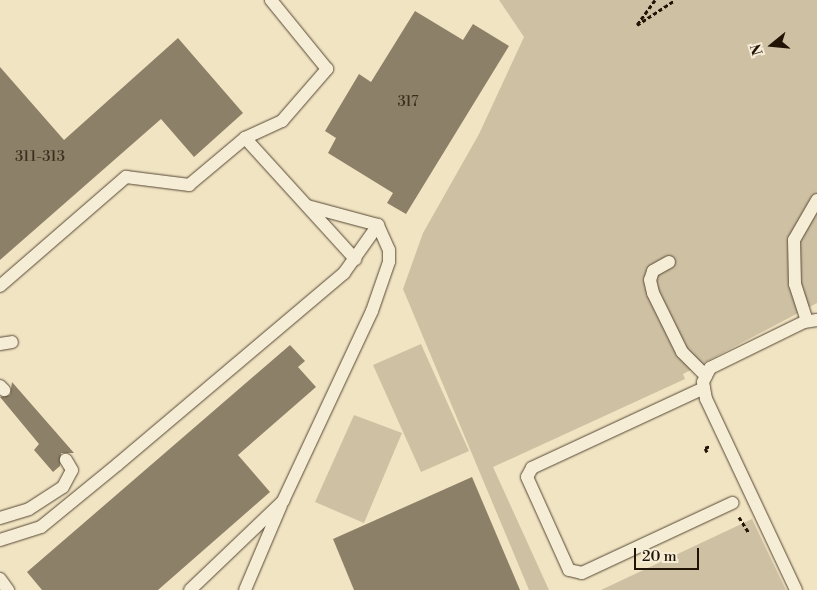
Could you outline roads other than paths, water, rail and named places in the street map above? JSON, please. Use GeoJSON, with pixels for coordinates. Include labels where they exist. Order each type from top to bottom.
{"type":"FeatureCollection","features":[{"type":"Feature","properties":{"kind":"lane"},"geometry":{"type":"LineString","coordinates":[[0,286],[126,176],[188,185],[245,138],[282,121],[327,68],[271,0]]}},
{"type":"Feature","properties":{"kind":"lane"},"geometry":{"type":"LineString","coordinates":[[245,138],[355,259]]}},
{"type":"Feature","properties":{"kind":"lane"},"geometry":{"type":"LineString","coordinates":[[732,504],[582,573],[569,570],[527,477],[532,468],[705,382],[710,368],[812,321],[795,284],[794,240],[817,200]]}},
{"type":"Feature","properties":{"kind":"lane"},"geometry":{"type":"LineString","coordinates":[[307,206],[378,225]]}},
{"type":"Feature","properties":{"kind":"lane"},"geometry":{"type":"LineString","coordinates":[[0,540],[41,527],[344,273],[378,225]]}},
{"type":"Feature","properties":{"kind":"lane"},"geometry":{"type":"LineString","coordinates":[[245,590],[283,501],[378,295],[389,262],[389,250],[378,225]]}},
{"type":"Feature","properties":{"kind":"lane"},"geometry":{"type":"LineString","coordinates":[[669,262],[653,271],[650,280],[653,293],[682,352],[705,382],[796,590]]}},
{"type":"Feature","properties":{"kind":"lane"},"geometry":{"type":"LineString","coordinates":[[0,518],[29,509],[63,487],[72,470],[66,460]]}},
{"type":"Feature","properties":{"kind":"lane"},"geometry":{"type":"LineString","coordinates":[[190,590],[283,501]]}},
{"type":"Feature","properties":{"kind":"lane"},"geometry":{"type":"LineString","coordinates":[[0,579],[8,590]]}}]}
